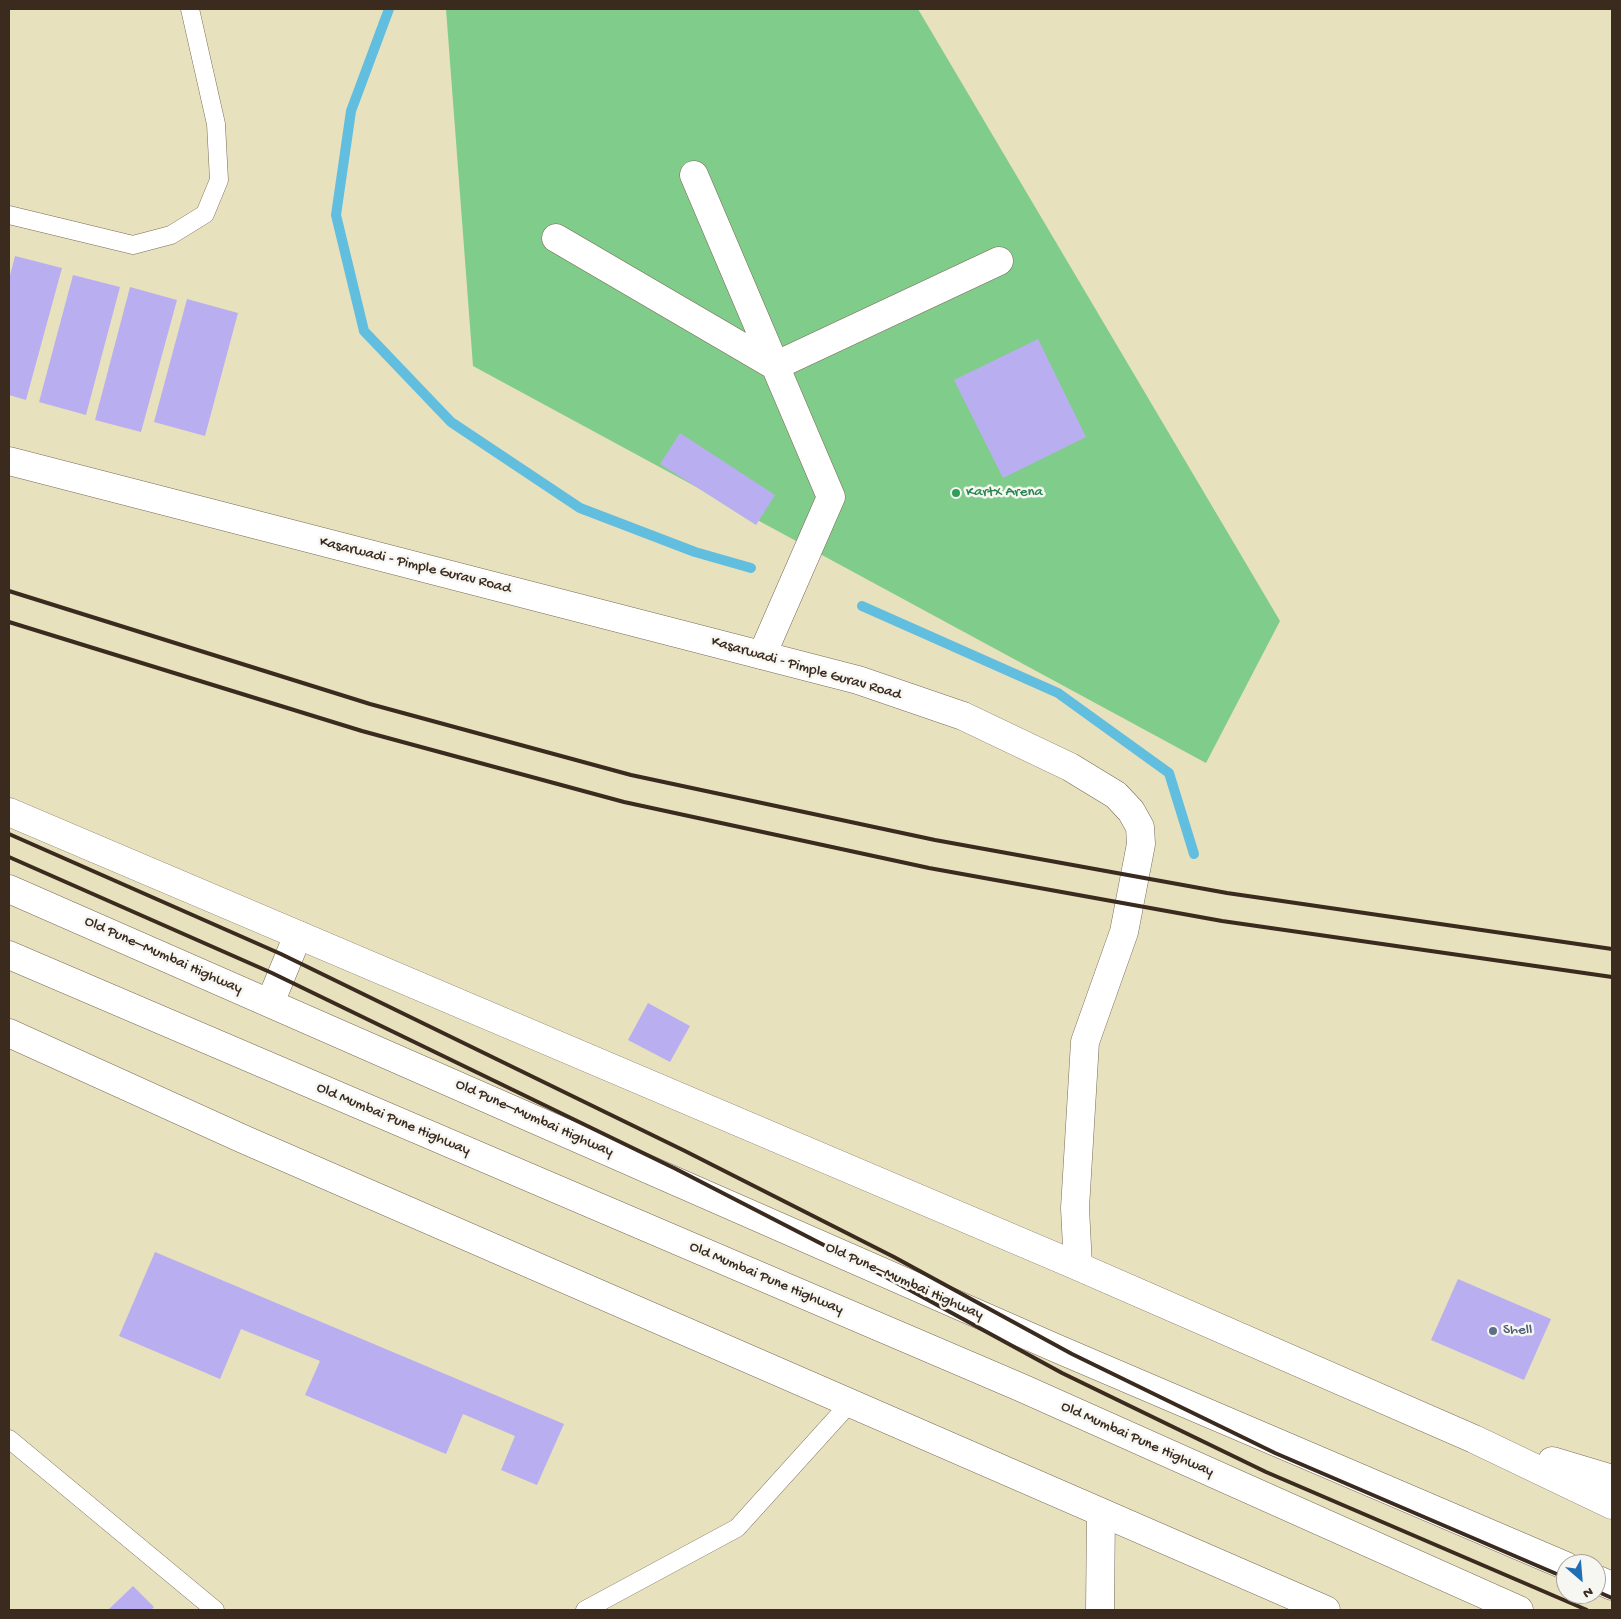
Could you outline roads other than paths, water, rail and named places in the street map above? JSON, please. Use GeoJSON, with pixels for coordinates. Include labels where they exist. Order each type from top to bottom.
{"type":"FeatureCollection","features":[{"type":"Feature","properties":{"kind":"main road"},"geometry":{"type":"LineString","coordinates":[[694,174],[831,497],[762,655]]}},
{"type":"Feature","properties":{"kind":"main road"},"geometry":{"type":"LineString","coordinates":[[556,238],[775,366]]}},
{"type":"Feature","properties":{"kind":"main road"},"geometry":{"type":"LineString","coordinates":[[775,366],[999,261]]}},
{"type":"Feature","properties":{"kind":"main road","name":"Kasarwadi - Pimple Gurav Road"},"geometry":{"type":"LineString","coordinates":[[9,461],[858,680],[963,716],[1070,767],[1116,796],[1131,811],[1140,827],[1141,844],[1124,932],[1085,1042],[1075,1208],[1078,1266]]}},
{"type":"Feature","properties":{"kind":"main road"},"geometry":{"type":"LineString","coordinates":[[9,812],[1078,1266],[1474,1439],[1612,1505]]}},
{"type":"Feature","properties":{"kind":"main road","name":"Old Pune–Mumbai Highway"},"geometry":{"type":"LineString","coordinates":[[9,889],[1058,1349],[1556,1562]]}},
{"type":"Feature","properties":{"kind":"main road"},"geometry":{"type":"LineString","coordinates":[[270,1003],[298,935]]}},
{"type":"Feature","properties":{"kind":"main road","name":"Old Mumbai Pune Highway"},"geometry":{"type":"LineString","coordinates":[[9,955],[1022,1388],[1519,1610]]}},
{"type":"Feature","properties":{"kind":"main road"},"geometry":{"type":"LineString","coordinates":[[9,1033],[252,1142],[1326,1610]]}},
{"type":"Feature","properties":{"kind":"main road"},"geometry":{"type":"LineString","coordinates":[[1474,1439],[1612,1479]]}},
{"type":"Feature","properties":{"kind":"main road"},"geometry":{"type":"LineString","coordinates":[[1100,1610],[1101,1512]]}},
{"type":"Feature","properties":{"kind":"lane"},"geometry":{"type":"LineString","coordinates":[[9,215],[132,245],[171,235],[205,214],[219,180],[216,124],[190,9]]}},
{"type":"Feature","properties":{"kind":"lane"},"geometry":{"type":"LineString","coordinates":[[586,1610],[737,1528],[850,1403]]}},
{"type":"Feature","properties":{"kind":"lane"},"geometry":{"type":"LineString","coordinates":[[9,1439],[215,1610]]}},
{"type":"Feature","properties":{"kind":"waterway"},"geometry":{"type":"LineString","coordinates":[[389,9],[351,111],[336,215],[364,331],[451,422],[580,508],[695,552],[751,568]]}},
{"type":"Feature","properties":{"kind":"waterway"},"geometry":{"type":"LineString","coordinates":[[862,606],[1058,693],[1169,773],[1194,854]]}},
{"type":"Feature","properties":{"kind":"railway"},"geometry":{"type":"LineString","coordinates":[[9,591],[370,704],[631,775],[935,840],[1227,893],[1612,949]]}},
{"type":"Feature","properties":{"kind":"railway"},"geometry":{"type":"LineString","coordinates":[[9,622],[362,731],[624,802],[929,868],[1222,921],[1612,977]]}},
{"type":"Feature","properties":{"kind":"railway"},"geometry":{"type":"LineString","coordinates":[[9,834],[281,954],[685,1151],[894,1257],[1072,1354],[1275,1453],[1556,1574]]}},
{"type":"Feature","properties":{"kind":"railway"},"geometry":{"type":"LineString","coordinates":[[9,857],[272,973],[676,1169],[884,1276],[1062,1373],[1266,1472],[1587,1610]]}},
{"type":"Feature","properties":{"kind":"railway"},"geometry":{"type":"LineString","coordinates":[[1606,1595],[1612,1598]]}},
{"type":"Feature","properties":{"kind":"place","name":"KartX Arena"},"geometry":{"type":"Point","coordinates":[956,493]}},
{"type":"Feature","properties":{"kind":"place","name":"Shell"},"geometry":{"type":"Point","coordinates":[1493,1331]}}]}
